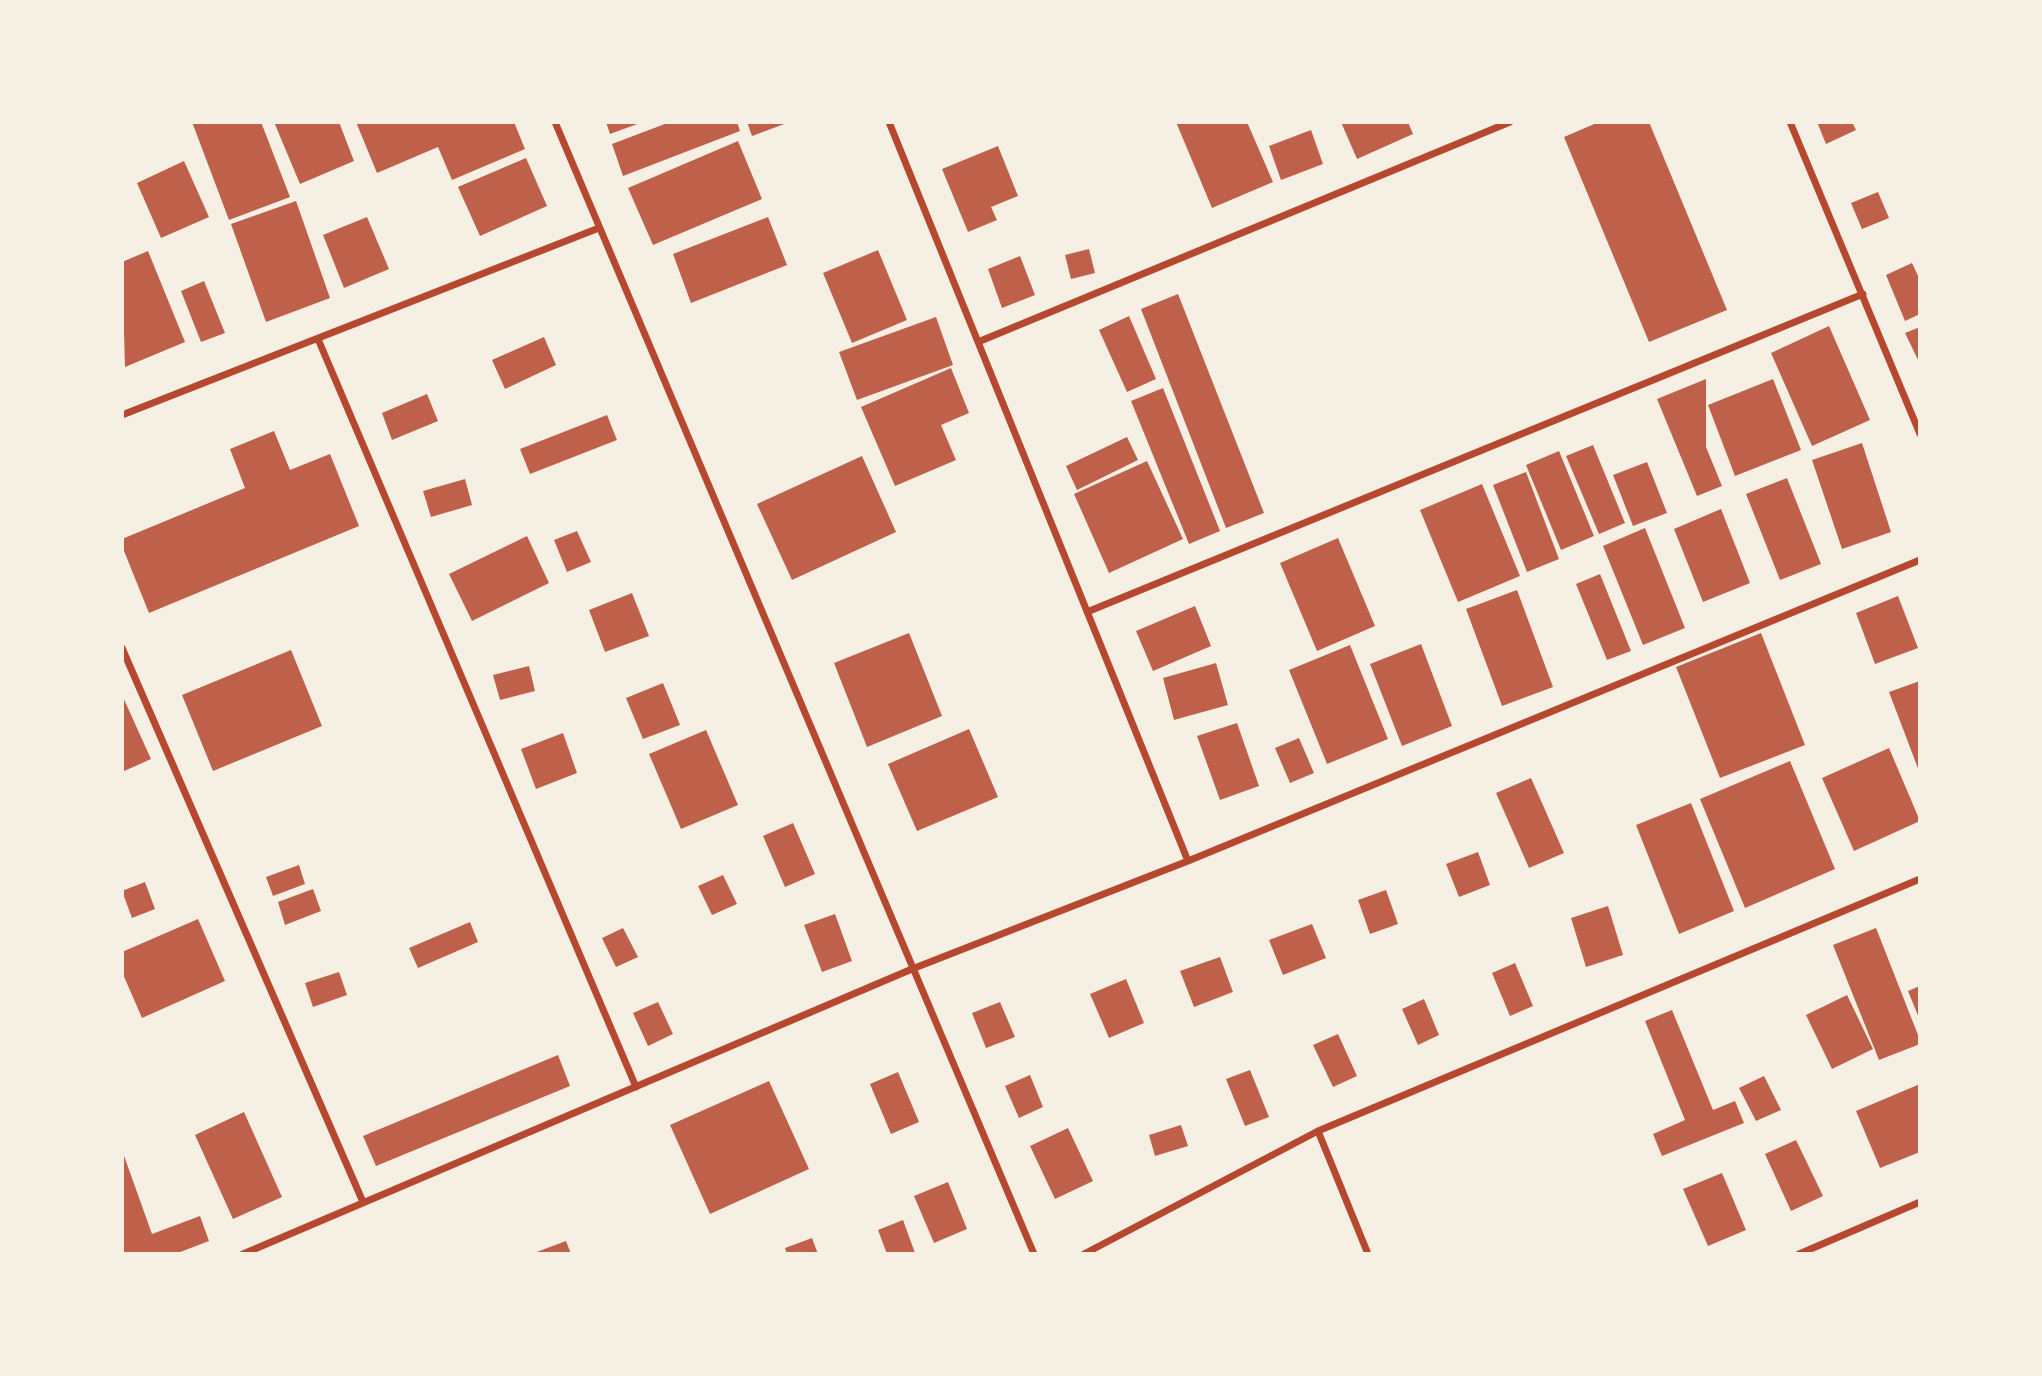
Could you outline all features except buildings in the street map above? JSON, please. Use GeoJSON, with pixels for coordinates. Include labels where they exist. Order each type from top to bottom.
{"type":"FeatureCollection","features":[{"type":"Feature","properties":{"kind":"street"},"geometry":{"type":"LineString","coordinates":[[555,122],[1034,1254]]}},
{"type":"Feature","properties":{"kind":"street"},"geometry":{"type":"LineString","coordinates":[[888,122],[1188,861]]}},
{"type":"Feature","properties":{"kind":"street"},"geometry":{"type":"LineString","coordinates":[[978,342],[1510,122]]}},
{"type":"Feature","properties":{"kind":"street"},"geometry":{"type":"LineString","coordinates":[[1790,122],[1920,434]]}},
{"type":"Feature","properties":{"kind":"street"},"geometry":{"type":"LineString","coordinates":[[122,415],[599,228]]}},
{"type":"Feature","properties":{"kind":"street"},"geometry":{"type":"LineString","coordinates":[[1087,612],[1863,294]]}},
{"type":"Feature","properties":{"kind":"street"},"geometry":{"type":"LineString","coordinates":[[318,339],[636,1087]]}},
{"type":"Feature","properties":{"kind":"street"},"geometry":{"type":"LineString","coordinates":[[243,1254],[912,969],[1188,861],[1920,560]]}},
{"type":"Feature","properties":{"kind":"street"},"geometry":{"type":"LineString","coordinates":[[122,648],[363,1202]]}},
{"type":"Feature","properties":{"kind":"street"},"geometry":{"type":"LineString","coordinates":[[1084,1254],[1318,1131],[1920,879]]}},
{"type":"Feature","properties":{"kind":"street"},"geometry":{"type":"LineString","coordinates":[[1318,1131],[1368,1254]]}},
{"type":"Feature","properties":{"kind":"street"},"geometry":{"type":"LineString","coordinates":[[1799,1254],[1920,1202]]}}]}
